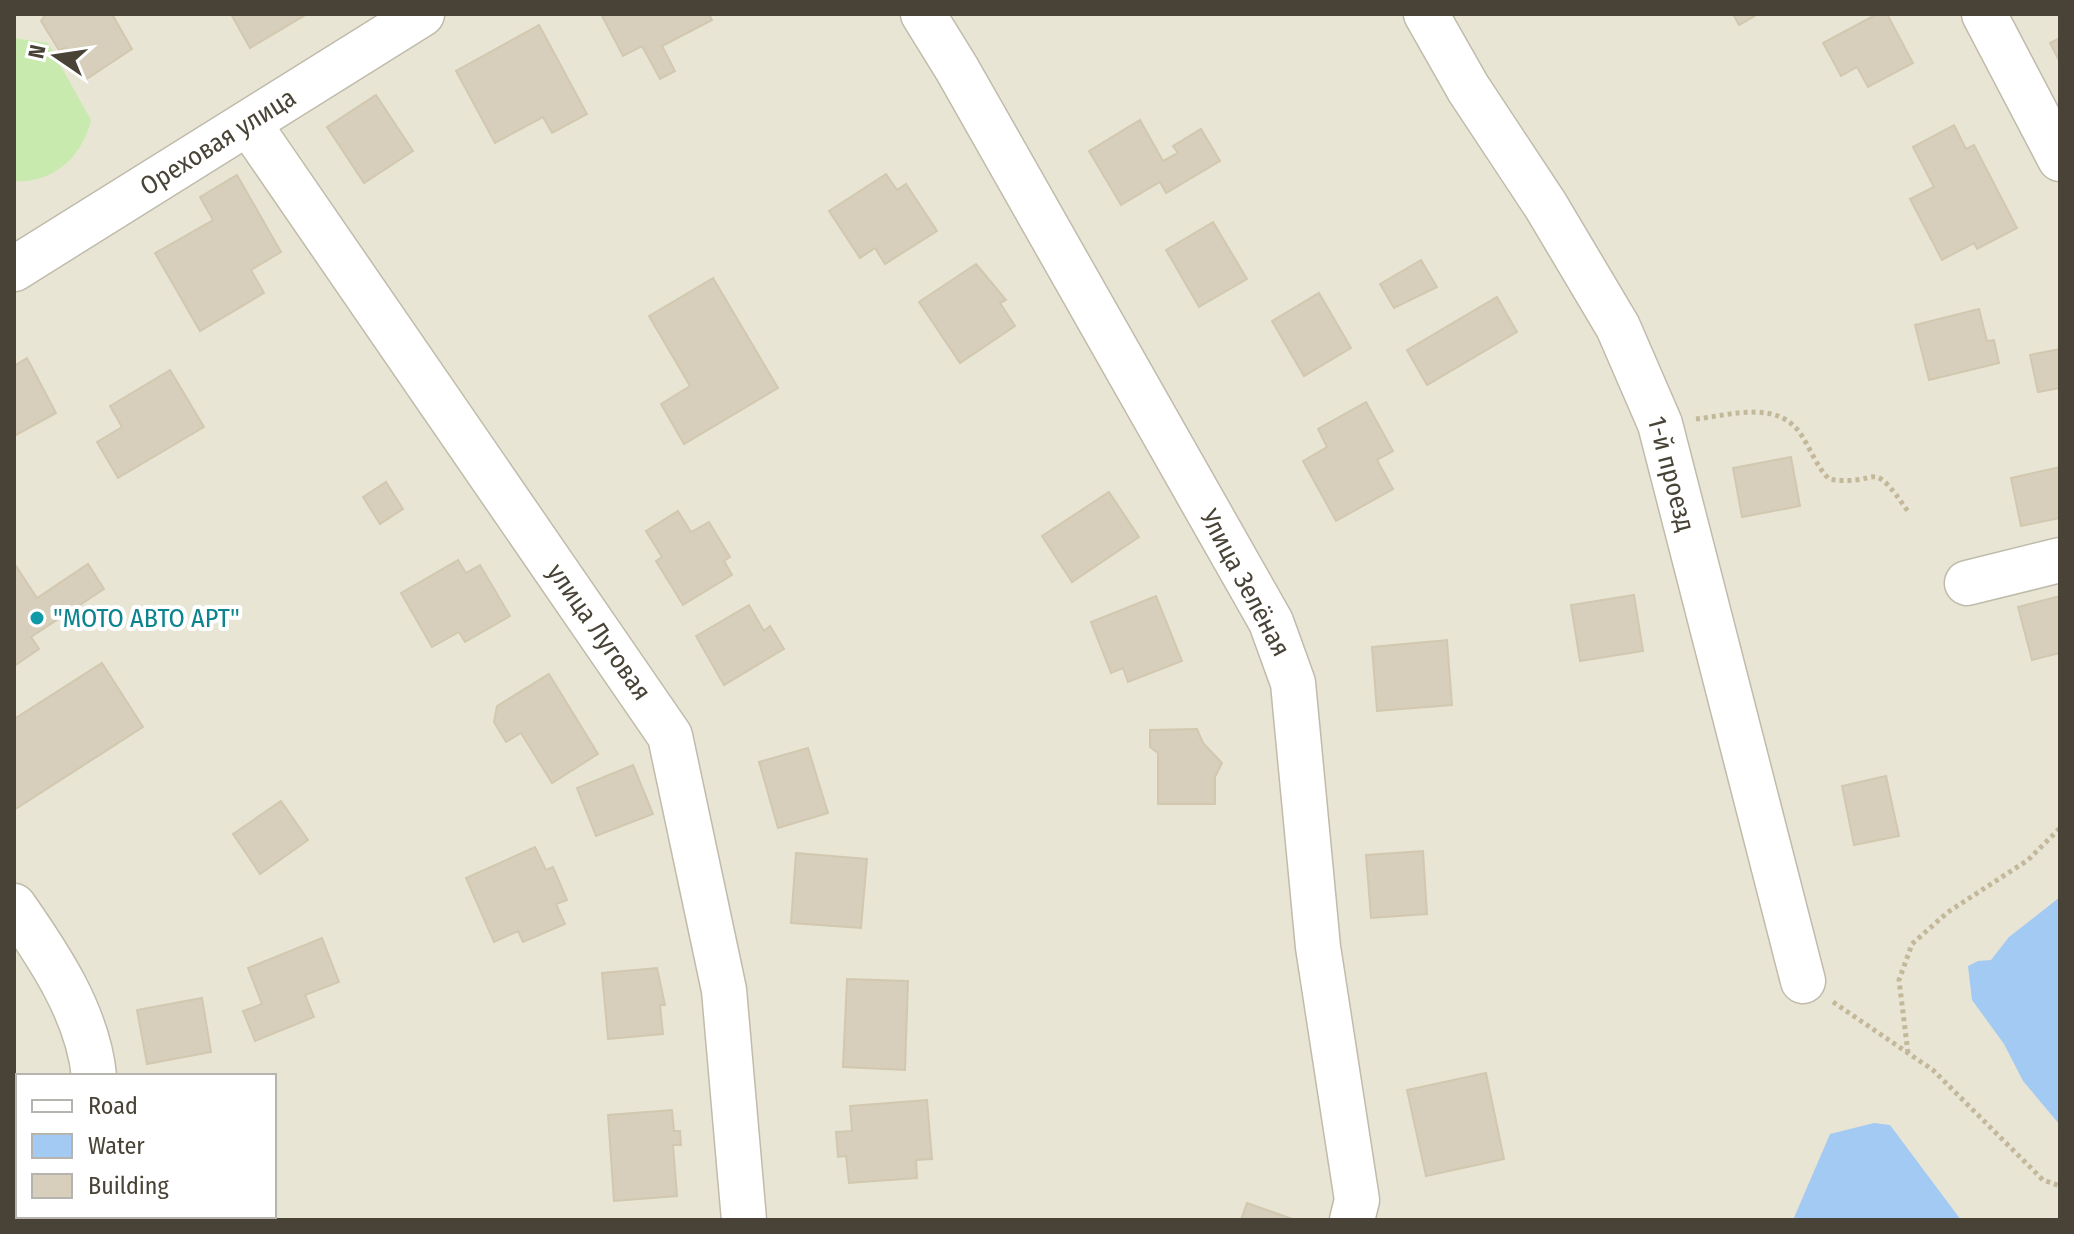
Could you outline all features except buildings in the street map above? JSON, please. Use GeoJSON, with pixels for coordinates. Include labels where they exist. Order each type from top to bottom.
{"type":"FeatureCollection","features":[{"type":"Feature","properties":{"kind":"street","name":"Ореховая улица"},"geometry":{"type":"LineString","coordinates":[[14,269],[422,14]]}},
{"type":"Feature","properties":{"kind":"street","name":"Улица Зелёная"},"geometry":{"type":"LineString","coordinates":[[923,14],[1193,484],[1284,652],[1293,683],[1318,947],[1357,1200],[1352,1220]]}},
{"type":"Feature","properties":{"kind":"street","name":"1-й проезд"},"geometry":{"type":"LineString","coordinates":[[1426,14],[1468,88],[1546,206],[1618,327],[1660,424],[1803,981]]}},
{"type":"Feature","properties":{"kind":"street"},"geometry":{"type":"LineString","coordinates":[[1984,14],[2060,159]]}},
{"type":"Feature","properties":{"kind":"street","name":"улица Луговая"},"geometry":{"type":"LineString","coordinates":[[249,124],[670,736],[724,990],[744,1220]]}},
{"type":"Feature","properties":{"kind":"street"},"geometry":{"type":"LineString","coordinates":[[1967,583],[2060,560]]}},
{"type":"Feature","properties":{"kind":"street"},"geometry":{"type":"LineString","coordinates":[[14,906],[64,985],[91,1048],[94,1074]]}},
{"type":"Feature","properties":{"kind":"path"},"geometry":{"type":"LineString","coordinates":[[1660,424],[1756,412],[1778,416],[1798,430],[1827,478],[1873,475],[1883,478],[1909,513]]}},
{"type":"Feature","properties":{"kind":"path"},"geometry":{"type":"LineString","coordinates":[[1908,1053],[1899,980],[1912,944],[1948,912],[2028,860],[2060,828]]}},
{"type":"Feature","properties":{"kind":"path"},"geometry":{"type":"LineString","coordinates":[[1803,981],[1933,1070],[2043,1180],[2060,1186]]}},
{"type":"Feature","properties":{"kind":"shaded area"},"geometry":{"type":"Polygon","coordinates":[[[14,14],[2060,14],[2060,1220],[14,1220],[14,14]]]}},
{"type":"Feature","properties":{"kind":"green space"},"geometry":{"type":"Polygon","coordinates":[[[14,38],[48,43],[91,120],[81,146],[64,166],[28,181],[14,181],[14,38]]]}},
{"type":"Feature","properties":{"kind":"water"},"geometry":{"type":"Polygon","coordinates":[[[2060,897],[2060,1125],[2023,1081],[2004,1044],[1972,1000],[1968,966],[1991,960],[2009,937],[2060,897]]]}},
{"type":"Feature","properties":{"kind":"water"},"geometry":{"type":"Polygon","coordinates":[[[1874,1123],[1890,1125],[1961,1220],[1793,1220],[1830,1134],[1874,1123]]]}},
{"type":"Feature","properties":{"kind":"place","name":"\"МОТО АВТО АРТ\""},"geometry":{"type":"Point","coordinates":[37,618]}}]}
